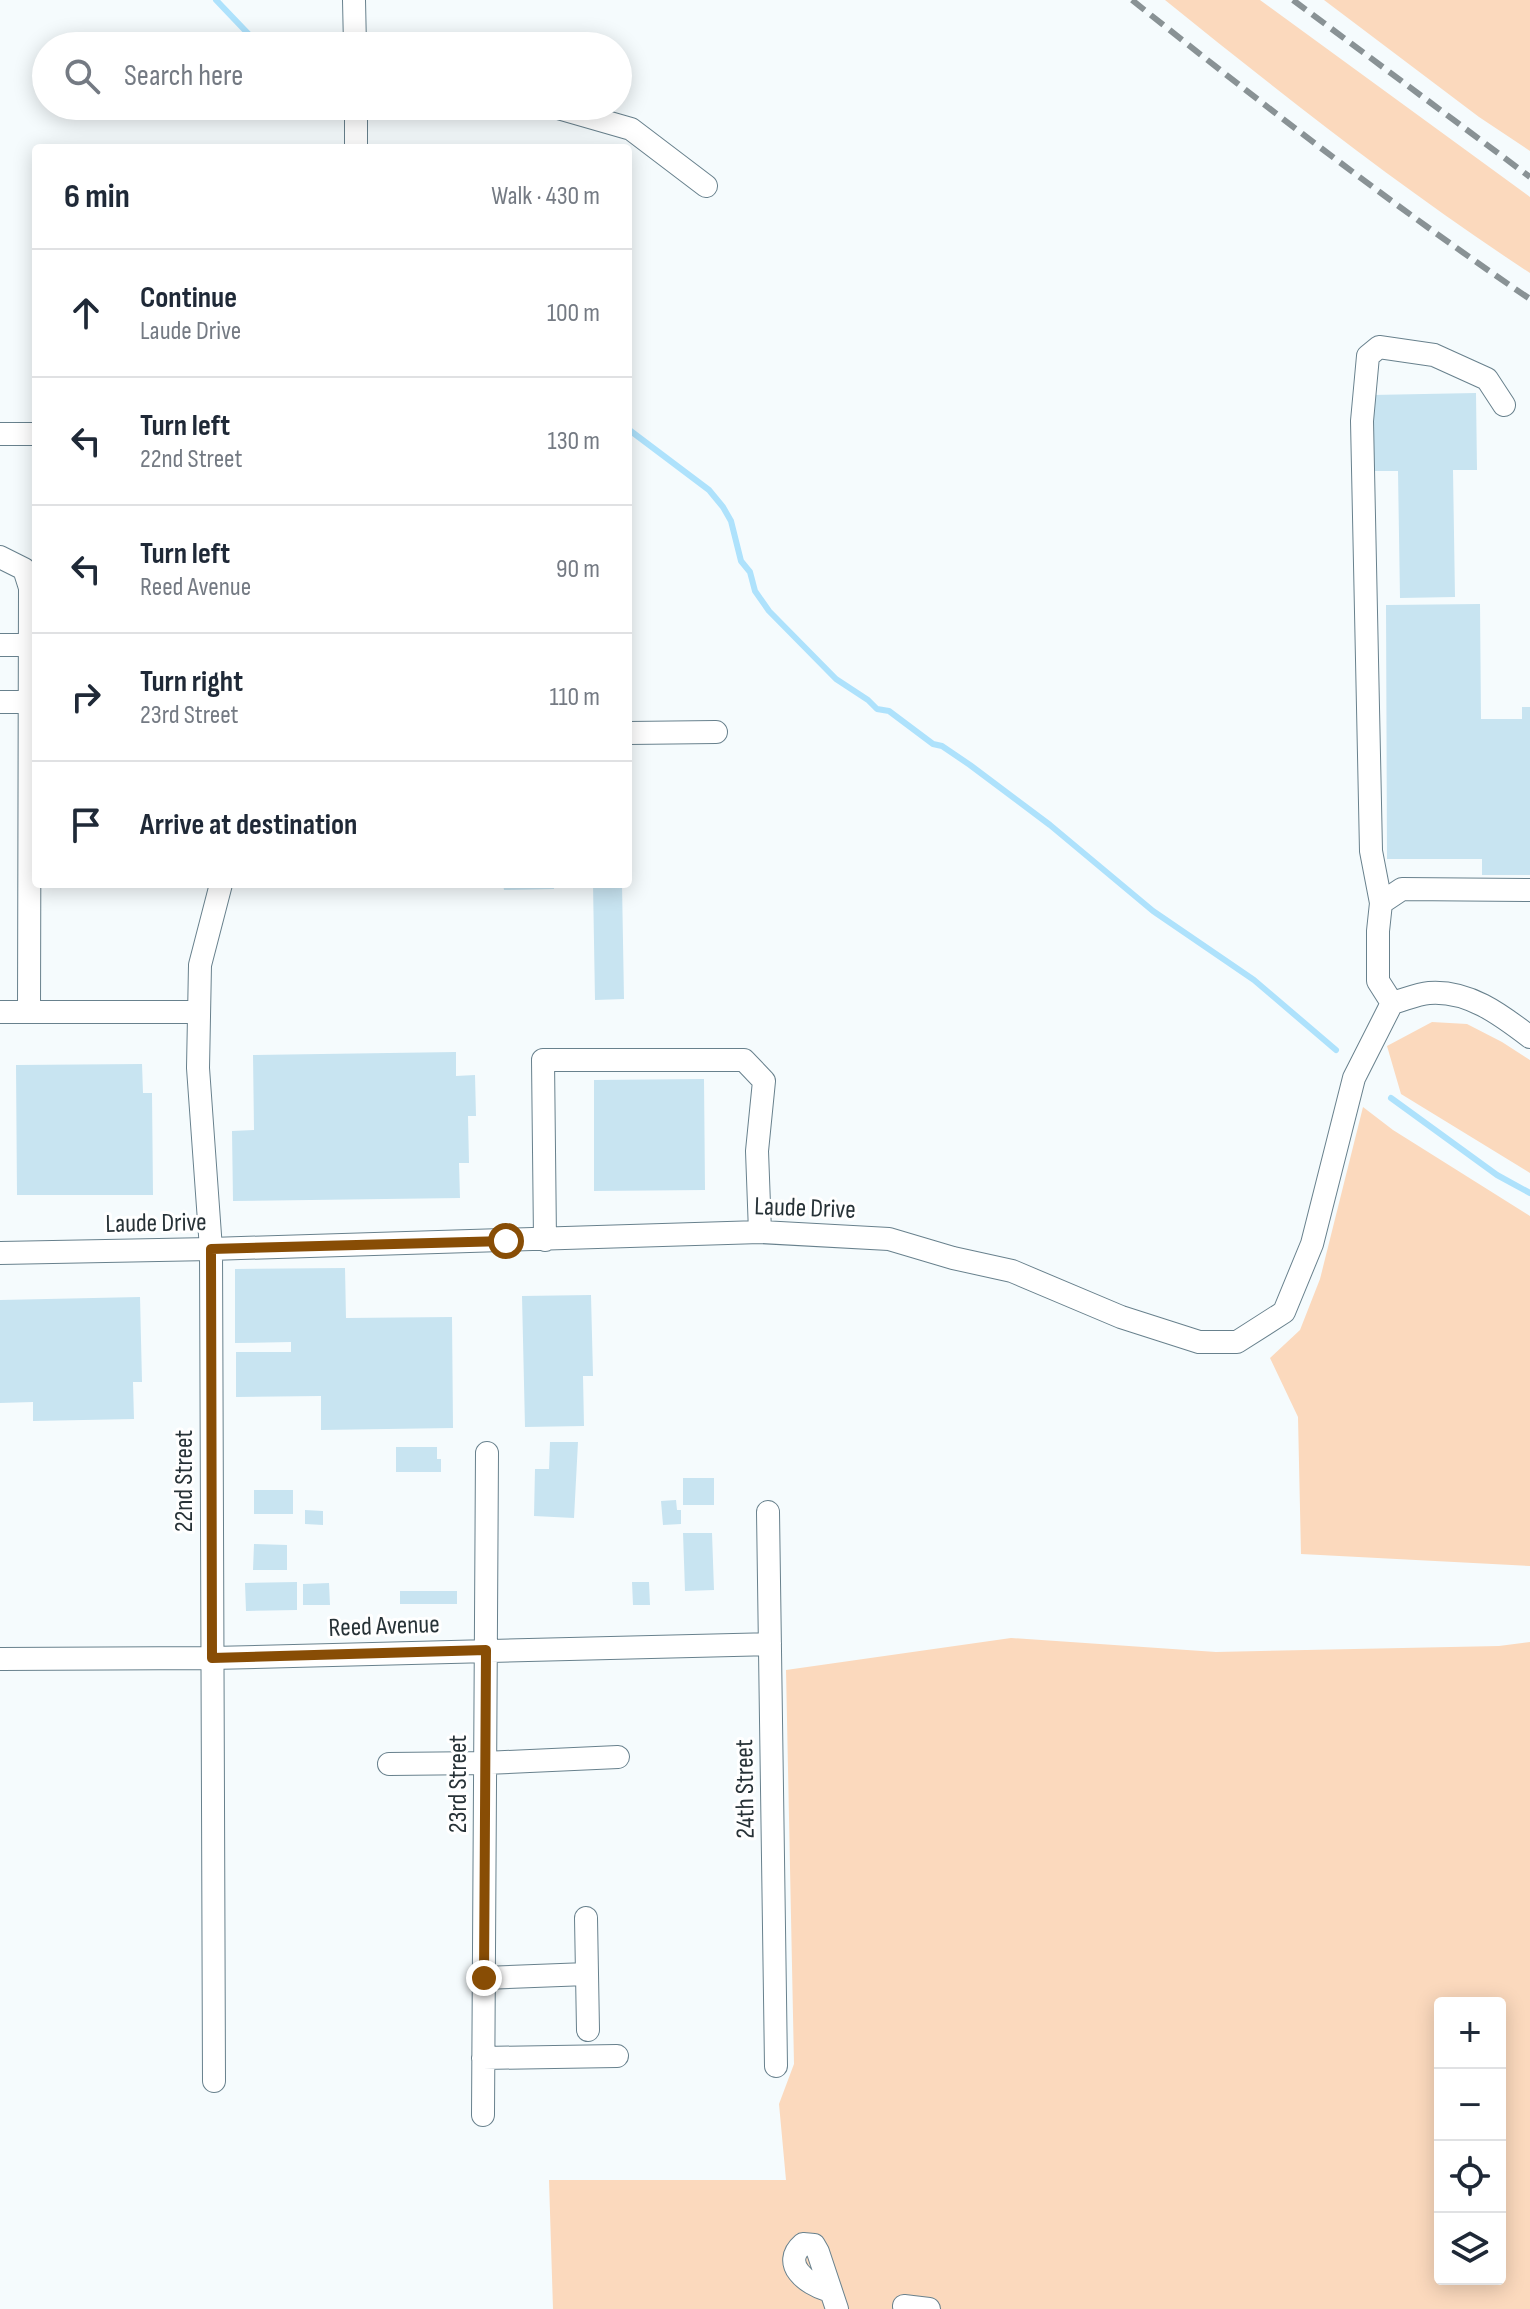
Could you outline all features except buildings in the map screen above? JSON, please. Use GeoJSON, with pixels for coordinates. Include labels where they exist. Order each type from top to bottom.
{"type":"FeatureCollection","features":[{"type":"Feature","properties":{"kind":"street"},"geometry":{"type":"LineString","coordinates":[[354,0],[355,32]]}},
{"type":"Feature","properties":{"kind":"street"},"geometry":{"type":"LineString","coordinates":[[356,120],[356,144]]}},
{"type":"Feature","properties":{"kind":"street"},"geometry":{"type":"LineString","coordinates":[[600,120],[631,129],[706,186]]}},
{"type":"Feature","properties":{"kind":"street"},"geometry":{"type":"LineString","coordinates":[[1504,405],[1487,379],[1434,355],[1379,347],[1368,356],[1362,421],[1371,851],[1381,903],[1378,981],[1392,1003],[1428,993],[1464,996],[1501,1014],[1530,1037]]}},
{"type":"Feature","properties":{"kind":"street"},"geometry":{"type":"LineString","coordinates":[[0,434],[32,434]]}},
{"type":"Feature","properties":{"kind":"street"},"geometry":{"type":"LineString","coordinates":[[0,557],[24,569],[30,588],[29,1012]]}},
{"type":"Feature","properties":{"kind":"street"},"geometry":{"type":"LineString","coordinates":[[0,645],[29,645]]}},
{"type":"Feature","properties":{"kind":"street"},"geometry":{"type":"LineString","coordinates":[[0,702],[29,702]]}},
{"type":"Feature","properties":{"kind":"street"},"geometry":{"type":"LineString","coordinates":[[632,733],[716,732]]}},
{"type":"Feature","properties":{"kind":"street","name":"22nd Street"},"geometry":{"type":"LineString","coordinates":[[214,2081],[211,1249],[198,1068],[200,965],[220,888]]}},
{"type":"Feature","properties":{"kind":"street"},"geometry":{"type":"LineString","coordinates":[[1381,903],[1402,889],[1530,890]]}},
{"type":"Feature","properties":{"kind":"street","name":"Laude Drive"},"geometry":{"type":"LineString","coordinates":[[0,1253],[760,1232],[889,1239],[1012,1271],[1121,1317],[1199,1342],[1237,1342],[1284,1312],[1312,1244],[1354,1078],[1392,1003]]}},
{"type":"Feature","properties":{"kind":"street"},"geometry":{"type":"LineString","coordinates":[[0,1012],[199,1012]]}},
{"type":"Feature","properties":{"kind":"street"},"geometry":{"type":"LineString","coordinates":[[545,1240],[543,1060],[744,1060],[764,1081],[757,1151],[760,1232]]}},
{"type":"Feature","properties":{"kind":"street","name":"23rd Street"},"geometry":{"type":"LineString","coordinates":[[483,2115],[487,1453]]}},
{"type":"Feature","properties":{"kind":"street","name":"24th Street"},"geometry":{"type":"LineString","coordinates":[[768,1512],[776,2066]]}},
{"type":"Feature","properties":{"kind":"street","name":"Reed Avenue"},"geometry":{"type":"LineString","coordinates":[[0,1659],[212,1658],[770,1644]]}},
{"type":"Feature","properties":{"kind":"street"},"geometry":{"type":"LineString","coordinates":[[389,1764],[618,1757]]}},
{"type":"Feature","properties":{"kind":"street"},"geometry":{"type":"LineString","coordinates":[[586,1918],[588,2030]]}},
{"type":"Feature","properties":{"kind":"street"},"geometry":{"type":"LineString","coordinates":[[484,1978],[587,1974]]}},
{"type":"Feature","properties":{"kind":"street"},"geometry":{"type":"LineString","coordinates":[[483,2058],[617,2056]]}},
{"type":"Feature","properties":{"kind":"street"},"geometry":{"type":"LineString","coordinates":[[904,2306],[929,2309]]}},
{"type":"Feature","properties":{"kind":"shaded area"},"geometry":{"type":"Polygon","coordinates":[[[1165,0],[1260,0],[1530,197],[1530,273],[1344,141],[1165,0]]]}},
{"type":"Feature","properties":{"kind":"shaded area"},"geometry":{"type":"Polygon","coordinates":[[[1324,0],[1530,0],[1530,151],[1479,117],[1324,0]]]}},
{"type":"Feature","properties":{"kind":"shaded area"},"geometry":{"type":"Polygon","coordinates":[[[1432,1022],[1467,1024],[1530,1060],[1530,1173],[1401,1094],[1387,1046],[1432,1022]]]}},
{"type":"Feature","properties":{"kind":"shaded area"},"geometry":{"type":"Polygon","coordinates":[[[1363,1107],[1393,1130],[1530,1216],[1530,1566],[1301,1554],[1298,1417],[1270,1358],[1300,1330],[1320,1279],[1363,1107]]]}},
{"type":"Feature","properties":{"kind":"shaded area"},"geometry":{"type":"Polygon","coordinates":[[[1011,1638],[1216,1652],[1499,1646],[1530,1642],[1530,2309],[553,2309],[549,2180],[786,2180],[779,2104],[794,2064],[786,1670],[1011,1638]]]}},
{"type":"Feature","properties":{"kind":"waterway"},"geometry":{"type":"LineString","coordinates":[[216,0],[247,32]]}},
{"type":"Feature","properties":{"kind":"waterway"},"geometry":{"type":"LineString","coordinates":[[632,432],[709,490],[731,521],[741,561],[750,572],[755,591],[769,611],[836,679],[877,709],[889,711],[933,744],[942,746],[970,765],[1050,825],[1153,911],[1254,980],[1336,1050]]}},
{"type":"Feature","properties":{"kind":"waterway"},"geometry":{"type":"LineString","coordinates":[[1391,1098],[1497,1175],[1530,1193]]}},
{"type":"Feature","properties":{"kind":"railway"},"geometry":{"type":"LineString","coordinates":[[1132,0],[1328,154],[1530,299]]}},
{"type":"Feature","properties":{"kind":"railway"},"geometry":{"type":"LineString","coordinates":[[1293,0],[1530,177]]}},
{"type":"Feature","properties":{"kind":"route"},"geometry":{"type":"LineString","coordinates":[[484,1978],[486,1650],[212,1658],[211,1249],[506,1241]]}}]}
